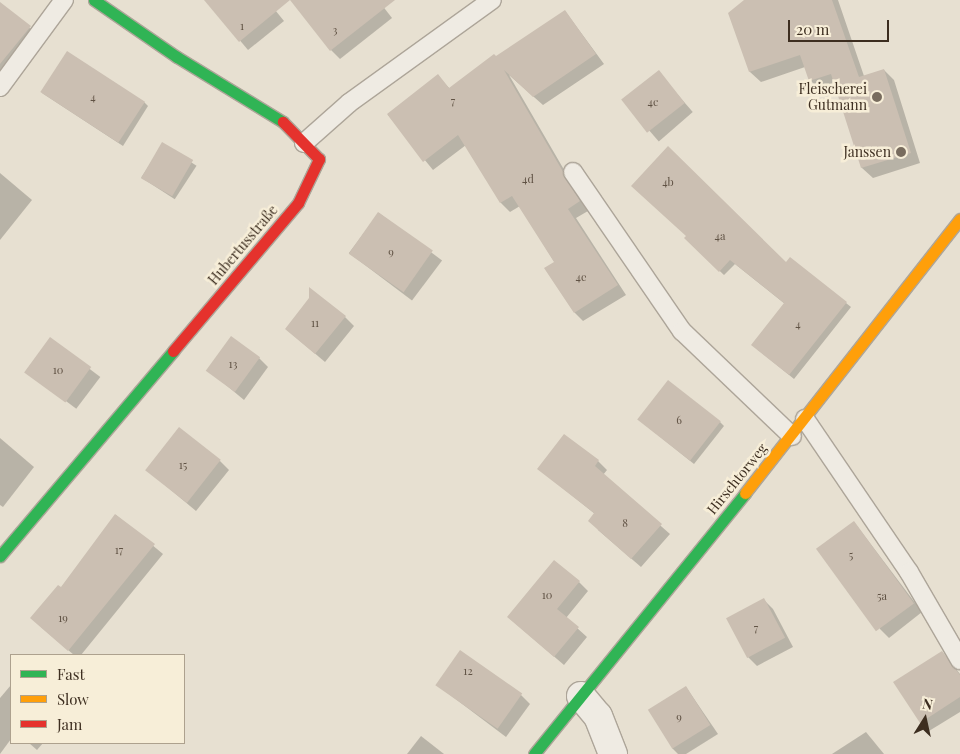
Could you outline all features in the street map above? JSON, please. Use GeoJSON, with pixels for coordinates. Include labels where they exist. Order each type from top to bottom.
{"type":"FeatureCollection","features":[{"type":"Feature","properties":{"kind":"street","name":"Hubertusstraße"},"geometry":{"type":"LineString","coordinates":[[0,556],[298,203],[320,159],[282,121],[177,57],[94,0]]}},
{"type":"Feature","properties":{"kind":"street","name":"Hirschtorweg"},"geometry":{"type":"LineString","coordinates":[[534,754],[792,436],[960,219]]}},
{"type":"Feature","properties":{"kind":"street"},"geometry":{"type":"LineString","coordinates":[[581,696],[598,716],[613,754]]}},
{"type":"Feature","properties":{"kind":"lane"},"geometry":{"type":"LineString","coordinates":[[0,88],[64,0]]}},
{"type":"Feature","properties":{"kind":"lane"},"geometry":{"type":"LineString","coordinates":[[304,143],[349,103],[492,0]]}},
{"type":"Feature","properties":{"kind":"lane"},"geometry":{"type":"LineString","coordinates":[[573,172],[682,331],[792,436]]}},
{"type":"Feature","properties":{"kind":"lane"},"geometry":{"type":"LineString","coordinates":[[805,419],[909,572],[960,660]]}},
{"type":"Feature","properties":{"kind":"building"},"geometry":{"type":"Polygon","coordinates":[[[204,0],[290,0],[239,42],[204,0]]]}},
{"type":"Feature","properties":{"kind":"building"},"geometry":{"type":"Polygon","coordinates":[[[290,0],[395,0],[330,51],[290,0]]]}},
{"type":"Feature","properties":{"kind":"building"},"geometry":{"type":"Polygon","coordinates":[[[744,0],[832,0],[859,77],[884,69],[911,153],[861,168],[831,74],[809,81],[800,55],[749,72],[728,13],[744,0]]]}},
{"type":"Feature","properties":{"kind":"building"},"geometry":{"type":"Polygon","coordinates":[[[0,2],[31,26],[0,64],[0,2]]]}},
{"type":"Feature","properties":{"kind":"building"},"geometry":{"type":"Polygon","coordinates":[[[565,10],[596,54],[533,97],[504,70],[580,201],[568,209],[618,285],[574,313],[544,268],[554,262],[512,196],[500,203],[458,135],[423,162],[387,114],[438,74],[449,88],[494,54],[496,56],[565,10]]]}},
{"type":"Feature","properties":{"kind":"building"},"geometry":{"type":"Polygon","coordinates":[[[67,51],[145,102],[118,143],[40,92],[67,51]]]}},
{"type":"Feature","properties":{"kind":"building"},"geometry":{"type":"Polygon","coordinates":[[[659,70],[685,103],[647,133],[621,100],[659,70]]]}},
{"type":"Feature","properties":{"kind":"building"},"geometry":{"type":"Polygon","coordinates":[[[162,142],[193,160],[172,196],[141,178],[162,142]]]}},
{"type":"Feature","properties":{"kind":"building"},"geometry":{"type":"Polygon","coordinates":[[[668,146],[786,262],[790,257],[847,302],[789,375],[751,345],[784,303],[730,260],[719,272],[684,238],[686,236],[631,186],[668,146]]]}},
{"type":"Feature","properties":{"kind":"building"},"geometry":{"type":"Polygon","coordinates":[[[378,212],[433,250],[404,292],[349,254],[378,212]]]}},
{"type":"Feature","properties":{"kind":"building"},"geometry":{"type":"Polygon","coordinates":[[[309,287],[346,316],[315,354],[285,329],[309,298],[309,287]]]}},
{"type":"Feature","properties":{"kind":"building"},"geometry":{"type":"Polygon","coordinates":[[[231,336],[260,357],[235,392],[206,371],[231,336]]]}},
{"type":"Feature","properties":{"kind":"building"},"geometry":{"type":"Polygon","coordinates":[[[50,337],[91,367],[65,403],[24,373],[50,337]]]}},
{"type":"Feature","properties":{"kind":"building"},"geometry":{"type":"Polygon","coordinates":[[[668,380],[721,421],[690,461],[637,419],[668,380]]]}},
{"type":"Feature","properties":{"kind":"building"},"geometry":{"type":"Polygon","coordinates":[[[179,427],[221,460],[187,503],[145,470],[179,427]]]}},
{"type":"Feature","properties":{"kind":"building"},"geometry":{"type":"Polygon","coordinates":[[[564,434],[599,460],[595,466],[662,524],[631,559],[588,521],[594,513],[537,469],[564,434]]]}},
{"type":"Feature","properties":{"kind":"building"},"geometry":{"type":"Polygon","coordinates":[[[115,514],[155,544],[68,651],[30,618],[58,585],[61,587],[115,514]]]}},
{"type":"Feature","properties":{"kind":"building"},"geometry":{"type":"Polygon","coordinates":[[[854,521],[914,604],[876,631],[816,549],[854,521]]]}},
{"type":"Feature","properties":{"kind":"building"},"geometry":{"type":"Polygon","coordinates":[[[554,560],[580,581],[557,609],[579,627],[554,657],[507,617],[554,560]]]}},
{"type":"Feature","properties":{"kind":"building"},"geometry":{"type":"Polygon","coordinates":[[[764,598],[785,638],[747,658],[726,618],[764,598]]]}},
{"type":"Feature","properties":{"kind":"building"},"geometry":{"type":"Polygon","coordinates":[[[460,650],[522,694],[498,729],[435,685],[460,650]]]}},
{"type":"Feature","properties":{"kind":"building"},"geometry":{"type":"Polygon","coordinates":[[[942,651],[960,675],[960,697],[920,723],[893,682],[942,651]]]}},
{"type":"Feature","properties":{"kind":"building"},"geometry":{"type":"Polygon","coordinates":[[[686,686],[710,725],[672,749],[648,710],[686,686]]]}},
{"type":"Feature","properties":{"kind":"traffic: fast"},"geometry":{"type":"LineString","coordinates":[[94,0],[177,57],[283,122]]}},
{"type":"Feature","properties":{"kind":"traffic: fast"},"geometry":{"type":"LineString","coordinates":[[0,556],[173,351]]}},
{"type":"Feature","properties":{"kind":"traffic: fast"},"geometry":{"type":"LineString","coordinates":[[534,754],[745,493]]}},
{"type":"Feature","properties":{"kind":"traffic: slow"},"geometry":{"type":"LineString","coordinates":[[745,493],[960,219]]}},
{"type":"Feature","properties":{"kind":"traffic: jam"},"geometry":{"type":"LineString","coordinates":[[173,351],[298,203],[319,159],[283,122]]}},
{"type":"Feature","properties":{"kind":"place","name":"Fleischerei Gutmann"},"geometry":{"type":"Point","coordinates":[877,97]}},
{"type":"Feature","properties":{"kind":"place","name":"Janssen"},"geometry":{"type":"Point","coordinates":[901,152]}}]}
